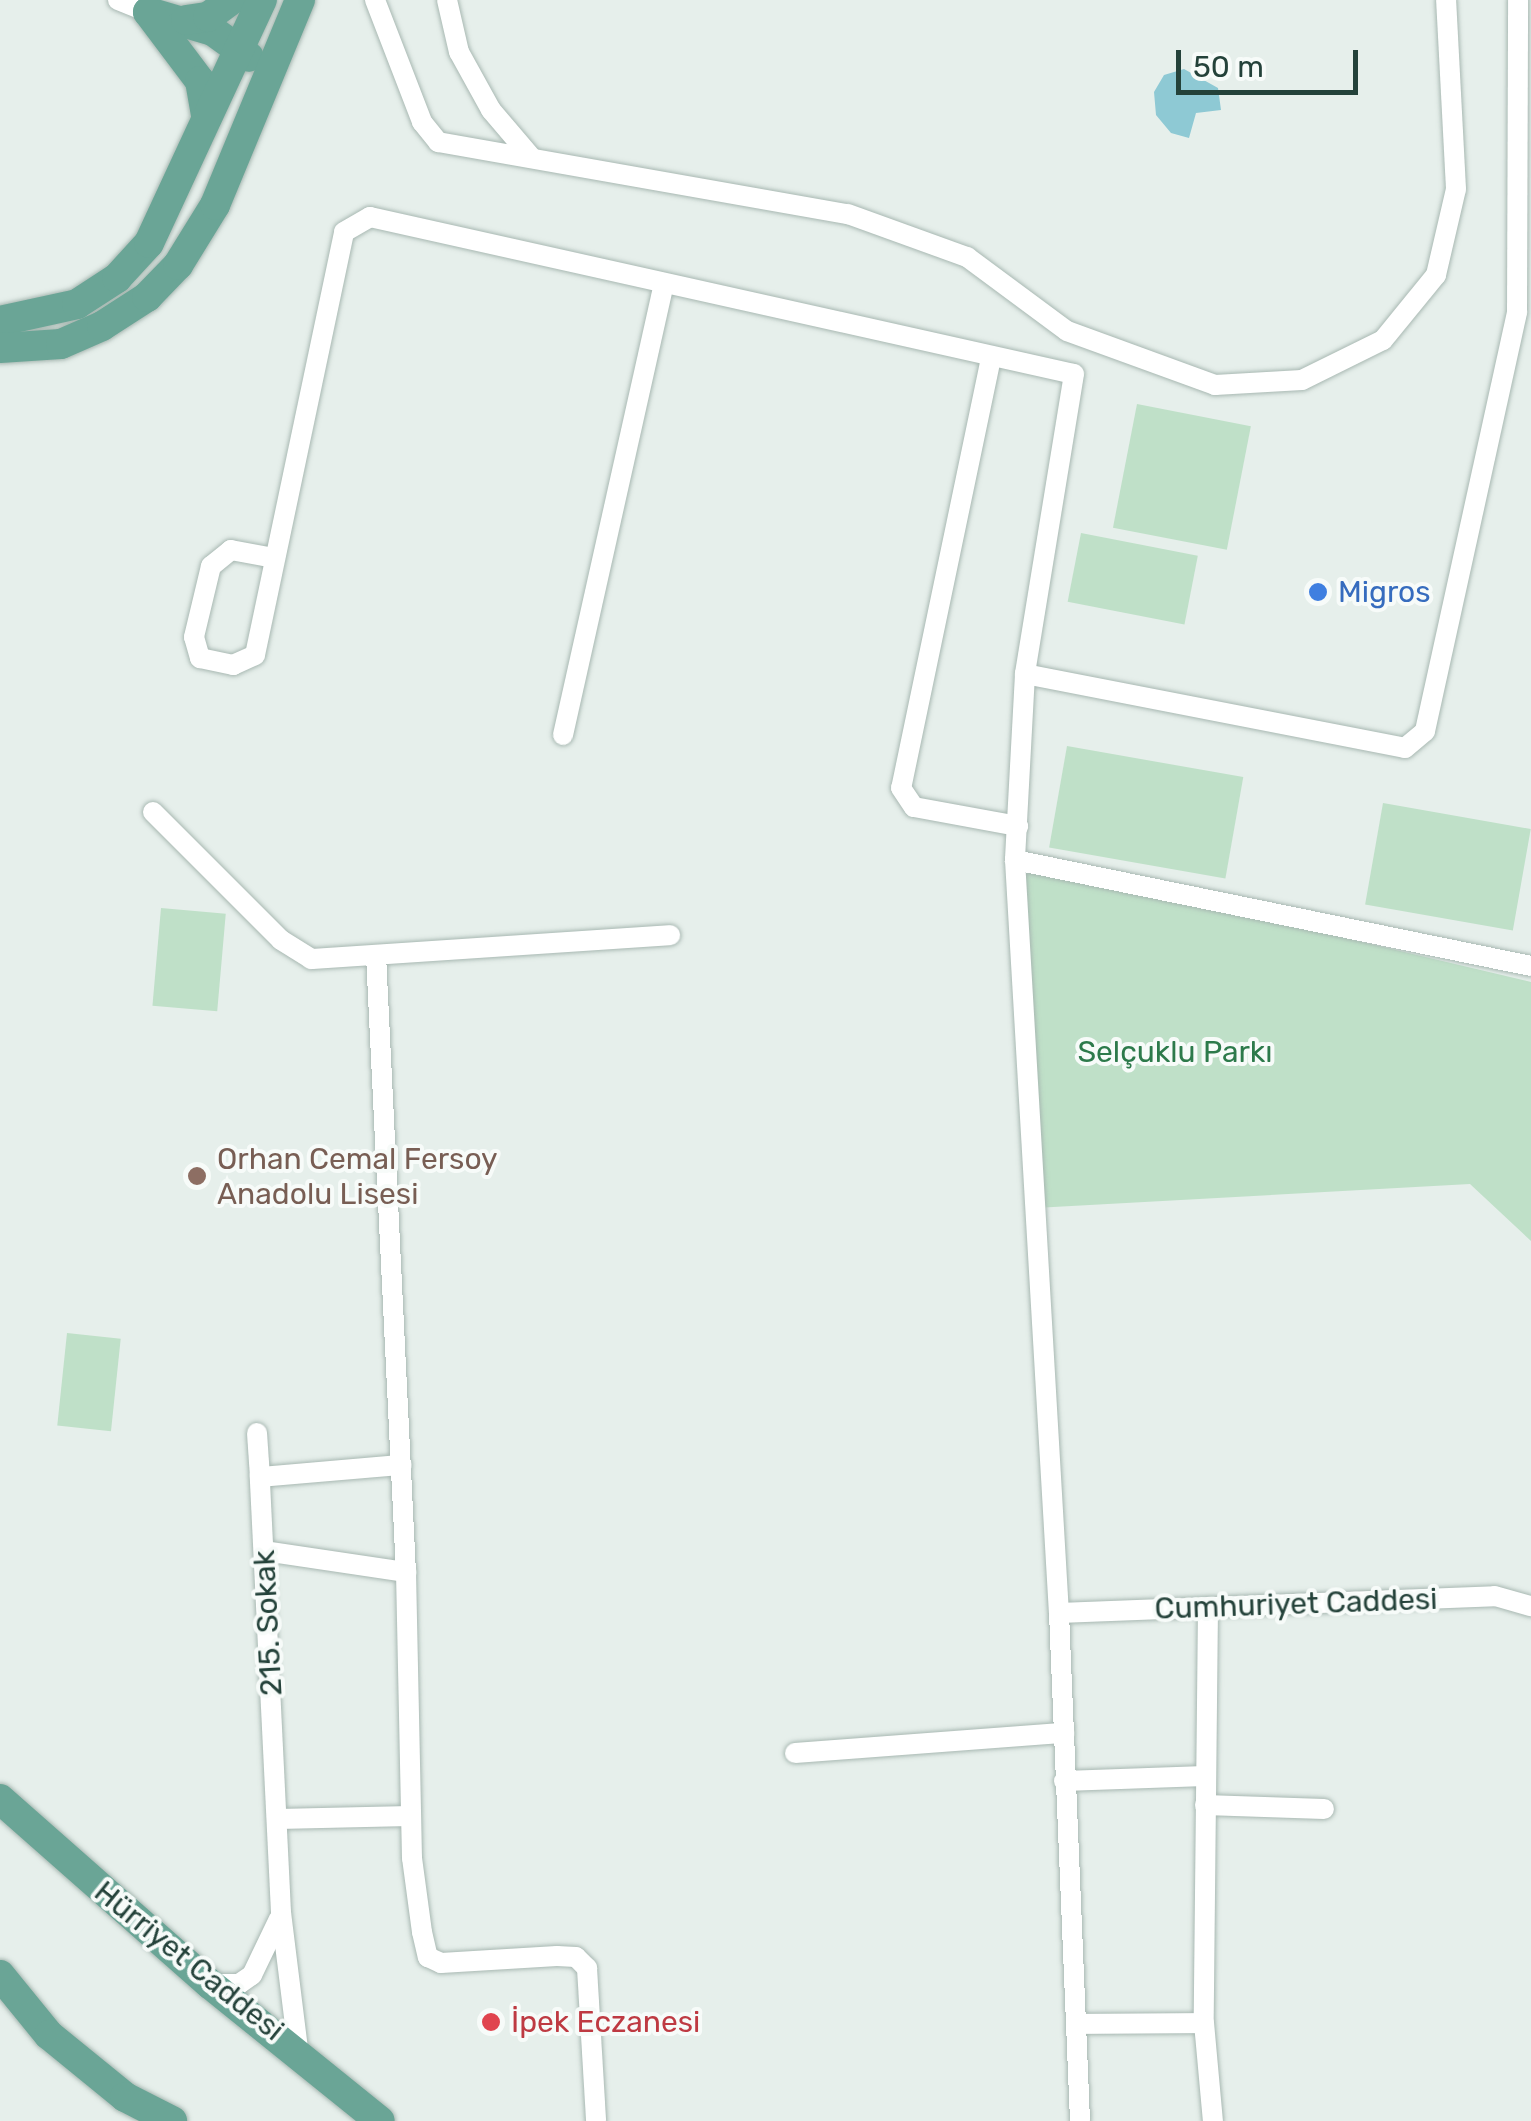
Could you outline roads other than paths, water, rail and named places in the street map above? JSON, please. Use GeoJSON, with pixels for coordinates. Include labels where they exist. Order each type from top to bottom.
{"type":"FeatureCollection","features":[{"type":"Feature","properties":{"kind":"main road"},"geometry":{"type":"LineString","coordinates":[[148,12],[186,20],[208,17],[231,0]]}},
{"type":"Feature","properties":{"kind":"main road"},"geometry":{"type":"LineString","coordinates":[[0,321],[78,304],[117,278],[149,243],[232,55],[262,0]]}},
{"type":"Feature","properties":{"kind":"main road"},"geometry":{"type":"LineString","coordinates":[[0,348],[61,344],[148,297],[178,265],[215,205],[300,0]]}},
{"type":"Feature","properties":{"kind":"main road"},"geometry":{"type":"LineString","coordinates":[[148,12],[267,77]]}},
{"type":"Feature","properties":{"kind":"main road"},"geometry":{"type":"LineString","coordinates":[[148,12],[200,81],[206,117]]}},
{"type":"Feature","properties":{"kind":"main road"},"geometry":{"type":"LineString","coordinates":[[186,20],[232,55]]}},
{"type":"Feature","properties":{"kind":"main road","name":"Hürriyet Caddesi"},"geometry":{"type":"LineString","coordinates":[[0,1800],[210,1984],[298,2049],[380,2121]]}},
{"type":"Feature","properties":{"kind":"main road"},"geometry":{"type":"LineString","coordinates":[[0,1975],[49,2036],[126,2097],[172,2121]]}},
{"type":"Feature","properties":{"kind":"main road"},"geometry":{"type":"LineString","coordinates":[[338,2084],[346,2121]]}},
{"type":"Feature","properties":{"kind":"street"},"geometry":{"type":"LineString","coordinates":[[118,0],[148,12]]}},
{"type":"Feature","properties":{"kind":"street"},"geometry":{"type":"LineString","coordinates":[[375,0],[428,136],[848,214],[966,257],[1067,331],[1216,385],[1302,380],[1383,340],[1436,274],[1456,190],[1446,0]]}},
{"type":"Feature","properties":{"kind":"street"},"geometry":{"type":"LineString","coordinates":[[447,0],[458,52],[491,110],[532,158]]}},
{"type":"Feature","properties":{"kind":"street"},"geometry":{"type":"LineString","coordinates":[[1025,674],[1405,748],[1425,732],[1517,312],[1518,0]]}},
{"type":"Feature","properties":{"kind":"street"},"geometry":{"type":"LineString","coordinates":[[274,558],[232,550],[211,566],[194,637],[200,658],[233,665],[255,655],[344,232],[370,217],[1074,374],[1025,674],[1015,860],[1060,1613],[1080,2121]]}},
{"type":"Feature","properties":{"kind":"street"},"geometry":{"type":"LineString","coordinates":[[563,735],[664,284]]}},
{"type":"Feature","properties":{"kind":"street"},"geometry":{"type":"LineString","coordinates":[[992,358],[901,788],[914,807],[1018,826]]}},
{"type":"Feature","properties":{"kind":"street"},"geometry":{"type":"LineString","coordinates":[[154,812],[281,940],[310,959],[670,934]]}},
{"type":"Feature","properties":{"kind":"street"},"geometry":{"type":"LineString","coordinates":[[1015,860],[1531,966]]}},
{"type":"Feature","properties":{"kind":"street"},"geometry":{"type":"LineString","coordinates":[[376,955],[402,1464],[411,1816],[428,1957],[458,1965],[576,1957],[587,1968],[596,2121]]}},
{"type":"Feature","properties":{"kind":"street","name":"215. Sokak"},"geometry":{"type":"LineString","coordinates":[[256,1432],[281,1912],[290,2030],[298,2049]]}},
{"type":"Feature","properties":{"kind":"street"},"geometry":{"type":"LineString","coordinates":[[260,1476],[402,1464]]}},
{"type":"Feature","properties":{"kind":"street"},"geometry":{"type":"LineString","coordinates":[[265,1551],[406,1572]]}},
{"type":"Feature","properties":{"kind":"street","name":"Cumhuriyet Caddesi"},"geometry":{"type":"LineString","coordinates":[[1060,1613],[1495,1596],[1531,1606]]}},
{"type":"Feature","properties":{"kind":"street"},"geometry":{"type":"LineString","coordinates":[[1208,1607],[1204,2022],[1213,2121]]}},
{"type":"Feature","properties":{"kind":"street"},"geometry":{"type":"LineString","coordinates":[[794,1753],[1064,1733]]}},
{"type":"Feature","properties":{"kind":"street"},"geometry":{"type":"LineString","coordinates":[[1064,1781],[1206,1776]]}},
{"type":"Feature","properties":{"kind":"street"},"geometry":{"type":"LineString","coordinates":[[1205,1804],[1324,1810]]}},
{"type":"Feature","properties":{"kind":"street"},"geometry":{"type":"LineString","coordinates":[[277,1819],[411,1816]]}},
{"type":"Feature","properties":{"kind":"street"},"geometry":{"type":"LineString","coordinates":[[210,1984],[238,1984],[252,1975],[265,1958],[281,1912]]}},
{"type":"Feature","properties":{"kind":"street"},"geometry":{"type":"LineString","coordinates":[[1076,2024],[1204,2022]]}},
{"type":"Feature","properties":{"kind":"water"},"geometry":{"type":"Polygon","coordinates":[[[1184,69],[1218,88],[1221,110],[1196,113],[1189,138],[1171,133],[1156,115],[1154,92],[1164,75],[1184,69]]]}},
{"type":"Feature","properties":{"kind":"place","name":"Migros"},"geometry":{"type":"Point","coordinates":[1318,592]}},
{"type":"Feature","properties":{"kind":"place","name":"Orhan Cemal Fersoy Anadolu Lisesi"},"geometry":{"type":"Point","coordinates":[197,1176]}},
{"type":"Feature","properties":{"kind":"place","name":"İpek Eczanesi"},"geometry":{"type":"Point","coordinates":[491,2022]}},
{"type":"Feature","properties":{"kind":"park label","name":"Selçuklu Parkı"},"geometry":{"type":"Point","coordinates":[1175,1052]}}]}
